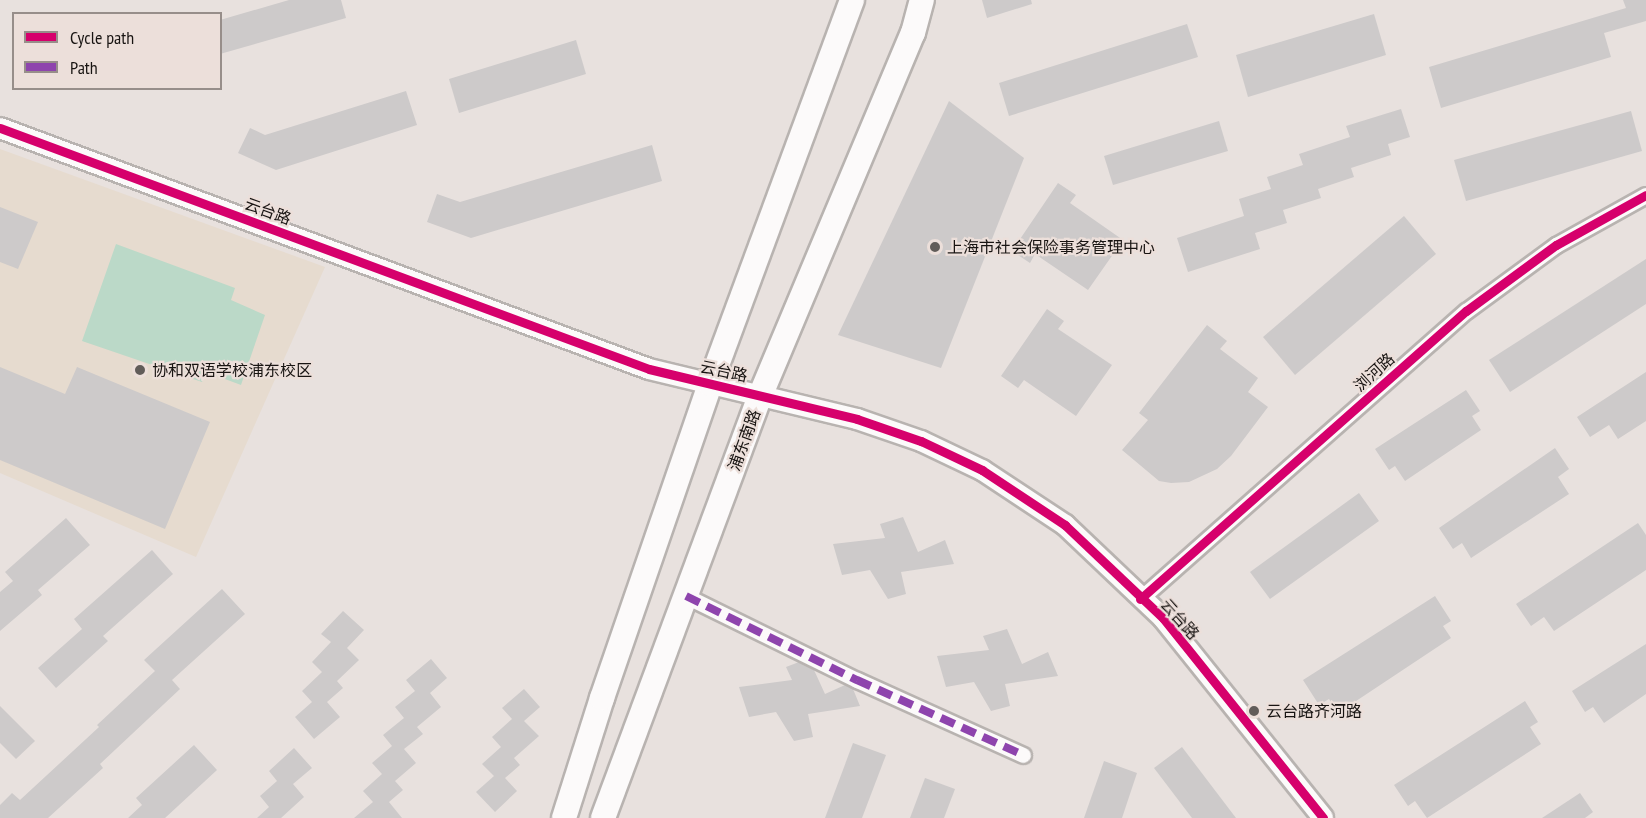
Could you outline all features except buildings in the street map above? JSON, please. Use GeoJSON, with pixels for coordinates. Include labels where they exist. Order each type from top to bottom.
{"type":"FeatureCollection","features":[{"type":"Feature","properties":{"kind":"main road"},"geometry":{"type":"LineString","coordinates":[[564,818],[602,698],[710,384],[852,0]]}},
{"type":"Feature","properties":{"kind":"main road","name":"浦东南路"},"geometry":{"type":"LineString","coordinates":[[603,818],[761,394],[912,33],[922,0]]}},
{"type":"Feature","properties":{"kind":"street","name":"云台路"},"geometry":{"type":"LineString","coordinates":[[0,128],[649,369],[761,394],[890,429],[952,454],[982,470],[1065,525],[1140,599],[1163,618],[1323,818]]}},
{"type":"Feature","properties":{"kind":"street","name":"浏河路"},"geometry":{"type":"LineString","coordinates":[[1140,599],[1466,311],[1556,245],[1646,195]]}},
{"type":"Feature","properties":{"kind":"street"},"geometry":{"type":"LineString","coordinates":[[686,596],[857,681],[1023,755]]}},
{"type":"Feature","properties":{"kind":"shaded area","name":"协和双语学校浦东校区"},"geometry":{"type":"Polygon","coordinates":[[[0,149],[325,267],[196,557],[0,473],[0,149]]]}},
{"type":"Feature","properties":{"kind":"green space"},"geometry":{"type":"Polygon","coordinates":[[[116,244],[235,288],[231,300],[265,315],[241,385],[206,372],[202,382],[82,341],[116,244]]]}},
{"type":"Feature","properties":{"kind":"marked path"},"geometry":{"type":"LineString","coordinates":[[686,596],[857,680],[1023,755]]}},
{"type":"Feature","properties":{"kind":"cycle path"},"geometry":{"type":"LineString","coordinates":[[0,128],[649,369],[857,419],[921,441],[982,470],[1065,525],[1163,618],[1323,818]]}},
{"type":"Feature","properties":{"kind":"cycle path"},"geometry":{"type":"LineString","coordinates":[[1140,599],[1466,311],[1556,245],[1646,195]]}},
{"type":"Feature","properties":{"kind":"place","name":"上海市社会保险事务管理中心"},"geometry":{"type":"Point","coordinates":[935,247]}},
{"type":"Feature","properties":{"kind":"place","name":"协和双语学校浦东校区"},"geometry":{"type":"Point","coordinates":[140,370]}},
{"type":"Feature","properties":{"kind":"place","name":"云台路齐河路"},"geometry":{"type":"Point","coordinates":[1254,711]}}]}
